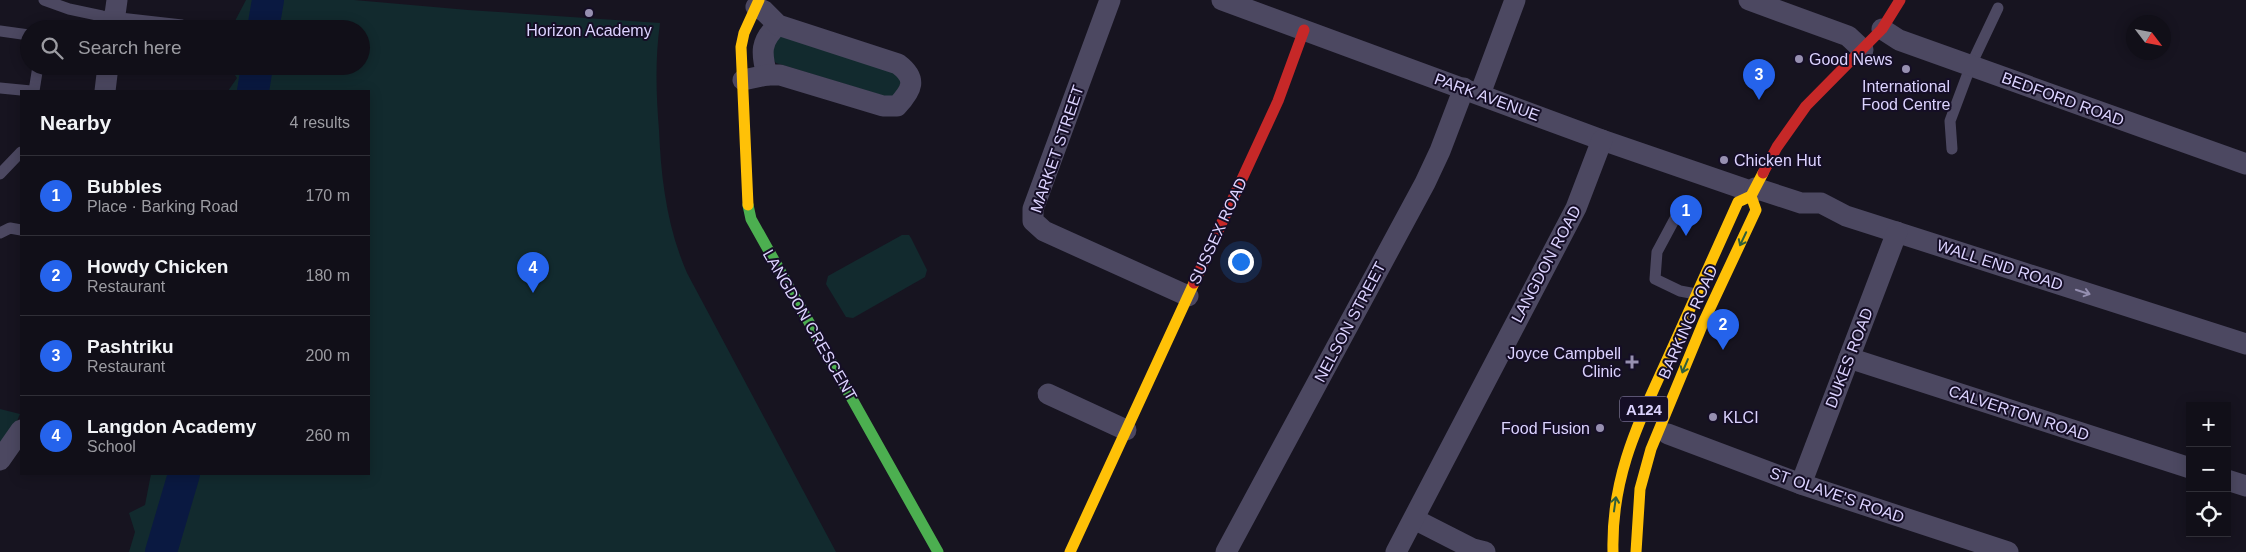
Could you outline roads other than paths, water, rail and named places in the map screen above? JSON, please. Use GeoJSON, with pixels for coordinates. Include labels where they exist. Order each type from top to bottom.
{"type":"FeatureCollection","features":[{"type":"Feature","properties":{"kind":"street","name":"MARKET STREET"},"geometry":{"type":"LineString","coordinates":[[1110,0],[1033,209],[1033,221],[1044,231],[1188,296]]}},
{"type":"Feature","properties":{"kind":"street","name":"PARK AVENUE"},"geometry":{"type":"LineString","coordinates":[[1222,0],[1602,140],[1753,192]]}},
{"type":"Feature","properties":{"kind":"street","name":"NELSON STREET"},"geometry":{"type":"LineString","coordinates":[[1226,552],[1425,183],[1516,0]]}},
{"type":"Feature","properties":{"kind":"street"},"geometry":{"type":"LineString","coordinates":[[1749,0],[1848,36],[1863,50]]}},
{"type":"Feature","properties":{"kind":"street","name":"BARKING ROAD"},"geometry":{"type":"LineString","coordinates":[[1613,552],[1612,525],[1618,478],[1638,422],[1738,202],[1753,192],[1777,147],[1806,106],[1863,50],[1882,28],[1900,0]]}},
{"type":"Feature","properties":{"kind":"street","name":"LANGDON CRESCENT"},"geometry":{"type":"LineString","coordinates":[[744,80],[767,75],[780,75],[883,106],[898,106],[907,96],[911,83],[908,72],[898,64],[778,25],[758,4],[744,33],[741,47],[744,80],[748,202],[752,219],[938,552]]}},
{"type":"Feature","properties":{"kind":"street"},"geometry":{"type":"LineString","coordinates":[[767,75],[763,60],[764,41],[778,25]]}},
{"type":"Feature","properties":{"kind":"street","name":"BEDFORD ROAD"},"geometry":{"type":"LineString","coordinates":[[1882,28],[1894,38],[2246,164]]}},
{"type":"Feature","properties":{"kind":"street","name":"SUSSEX ROAD"},"geometry":{"type":"LineString","coordinates":[[1070,552],[1278,101],[1304,30]]}},
{"type":"Feature","properties":{"kind":"street"},"geometry":{"type":"LineString","coordinates":[[105,90],[107,75]]}},
{"type":"Feature","properties":{"kind":"street","name":"LANGDON ROAD"},"geometry":{"type":"LineString","coordinates":[[1396,552],[1576,208],[1602,140]]}},
{"type":"Feature","properties":{"kind":"street","name":"BARKING ROAD"},"geometry":{"type":"LineString","coordinates":[[1636,552],[1636,528],[1640,489],[1704,321],[1756,210],[1753,192]]}},
{"type":"Feature","properties":{"kind":"street","name":"WALL END ROAD"},"geometry":{"type":"LineString","coordinates":[[1753,192],[1801,203],[1821,203],[1846,216],[2246,344]]}},
{"type":"Feature","properties":{"kind":"street","name":"DUKES ROAD"},"geometry":{"type":"LineString","coordinates":[[1801,484],[1897,232]]}},
{"type":"Feature","properties":{"kind":"street","name":"CALVERTON ROAD"},"geometry":{"type":"LineString","coordinates":[[1849,358],[2186,467]]}},
{"type":"Feature","properties":{"kind":"street"},"geometry":{"type":"LineString","coordinates":[[1048,394],[1126,430]]}},
{"type":"Feature","properties":{"kind":"street"},"geometry":{"type":"LineString","coordinates":[[0,460],[20,431]]}},
{"type":"Feature","properties":{"kind":"street","name":"ST OLAVE'S ROAD"},"geometry":{"type":"LineString","coordinates":[[1663,432],[1801,484],[2008,552]]}},
{"type":"Feature","properties":{"kind":"street"},"geometry":{"type":"LineString","coordinates":[[2231,481],[2246,486]]}},
{"type":"Feature","properties":{"kind":"street"},"geometry":{"type":"LineString","coordinates":[[1414,519],[1474,549],[1485,552]]}},
{"type":"Feature","properties":{"kind":"lane"},"geometry":{"type":"LineString","coordinates":[[44,0],[69,9],[116,9],[161,20]]}},
{"type":"Feature","properties":{"kind":"lane"},"geometry":{"type":"LineString","coordinates":[[1952,149],[1950,121],[1971,65],[1998,8]]}},
{"type":"Feature","properties":{"kind":"lane"},"geometry":{"type":"LineString","coordinates":[[0,31],[20,34]]}},
{"type":"Feature","properties":{"kind":"lane"},"geometry":{"type":"LineString","coordinates":[[32,90],[36,75]]}},
{"type":"Feature","properties":{"kind":"lane"},"geometry":{"type":"LineString","coordinates":[[0,88],[21,90]]}},
{"type":"Feature","properties":{"kind":"lane"},"geometry":{"type":"LineString","coordinates":[[0,174],[20,153]]}},
{"type":"Feature","properties":{"kind":"lane"},"geometry":{"type":"LineString","coordinates":[[1678,211],[1657,252],[1655,279],[1680,291],[1696,294]]}},
{"type":"Feature","properties":{"kind":"lane"},"geometry":{"type":"LineString","coordinates":[[0,233],[10,228],[20,230]]}},
{"type":"Feature","properties":{"kind":"lane"},"geometry":{"type":"LineString","coordinates":[[1638,422],[1663,432]]}},
{"type":"Feature","properties":{"kind":"waterway"},"geometry":{"type":"LineString","coordinates":[[265,20],[268,0]]}},
{"type":"Feature","properties":{"kind":"waterway"},"geometry":{"type":"LineString","coordinates":[[253,90],[256,75]]}},
{"type":"Feature","properties":{"kind":"waterway"},"geometry":{"type":"LineString","coordinates":[[161,552],[184,475]]}},
{"type":"Feature","properties":{"kind":"place","name":"Horizon Academy"},"geometry":{"type":"Point","coordinates":[589,13]}},
{"type":"Feature","properties":{"kind":"place","name":"Good News"},"geometry":{"type":"Point","coordinates":[1799,59]}},
{"type":"Feature","properties":{"kind":"place","name":"International Food Centre"},"geometry":{"type":"Point","coordinates":[1906,69]}},
{"type":"Feature","properties":{"kind":"place","name":"Pashtriku"},"geometry":{"type":"Point","coordinates":[1759,100]}},
{"type":"Feature","properties":{"kind":"place","name":"Chicken Hut"},"geometry":{"type":"Point","coordinates":[1724,160]}},
{"type":"Feature","properties":{"kind":"place","name":"Bubbles"},"geometry":{"type":"Point","coordinates":[1686,236]}},
{"type":"Feature","properties":{"kind":"place","name":"Langdon Academy"},"geometry":{"type":"Point","coordinates":[533,293]}},
{"type":"Feature","properties":{"kind":"place","name":"Howdy Chicken"},"geometry":{"type":"Point","coordinates":[1723,350]}},
{"type":"Feature","properties":{"kind":"place","name":"Joyce Campbell Clinic"},"geometry":{"type":"Point","coordinates":[1632,362]}},
{"type":"Feature","properties":{"kind":"place","name":"KLCI"},"geometry":{"type":"Point","coordinates":[1713,417]}},
{"type":"Feature","properties":{"kind":"place","name":"Food Fusion"},"geometry":{"type":"Point","coordinates":[1600,428]}}]}
